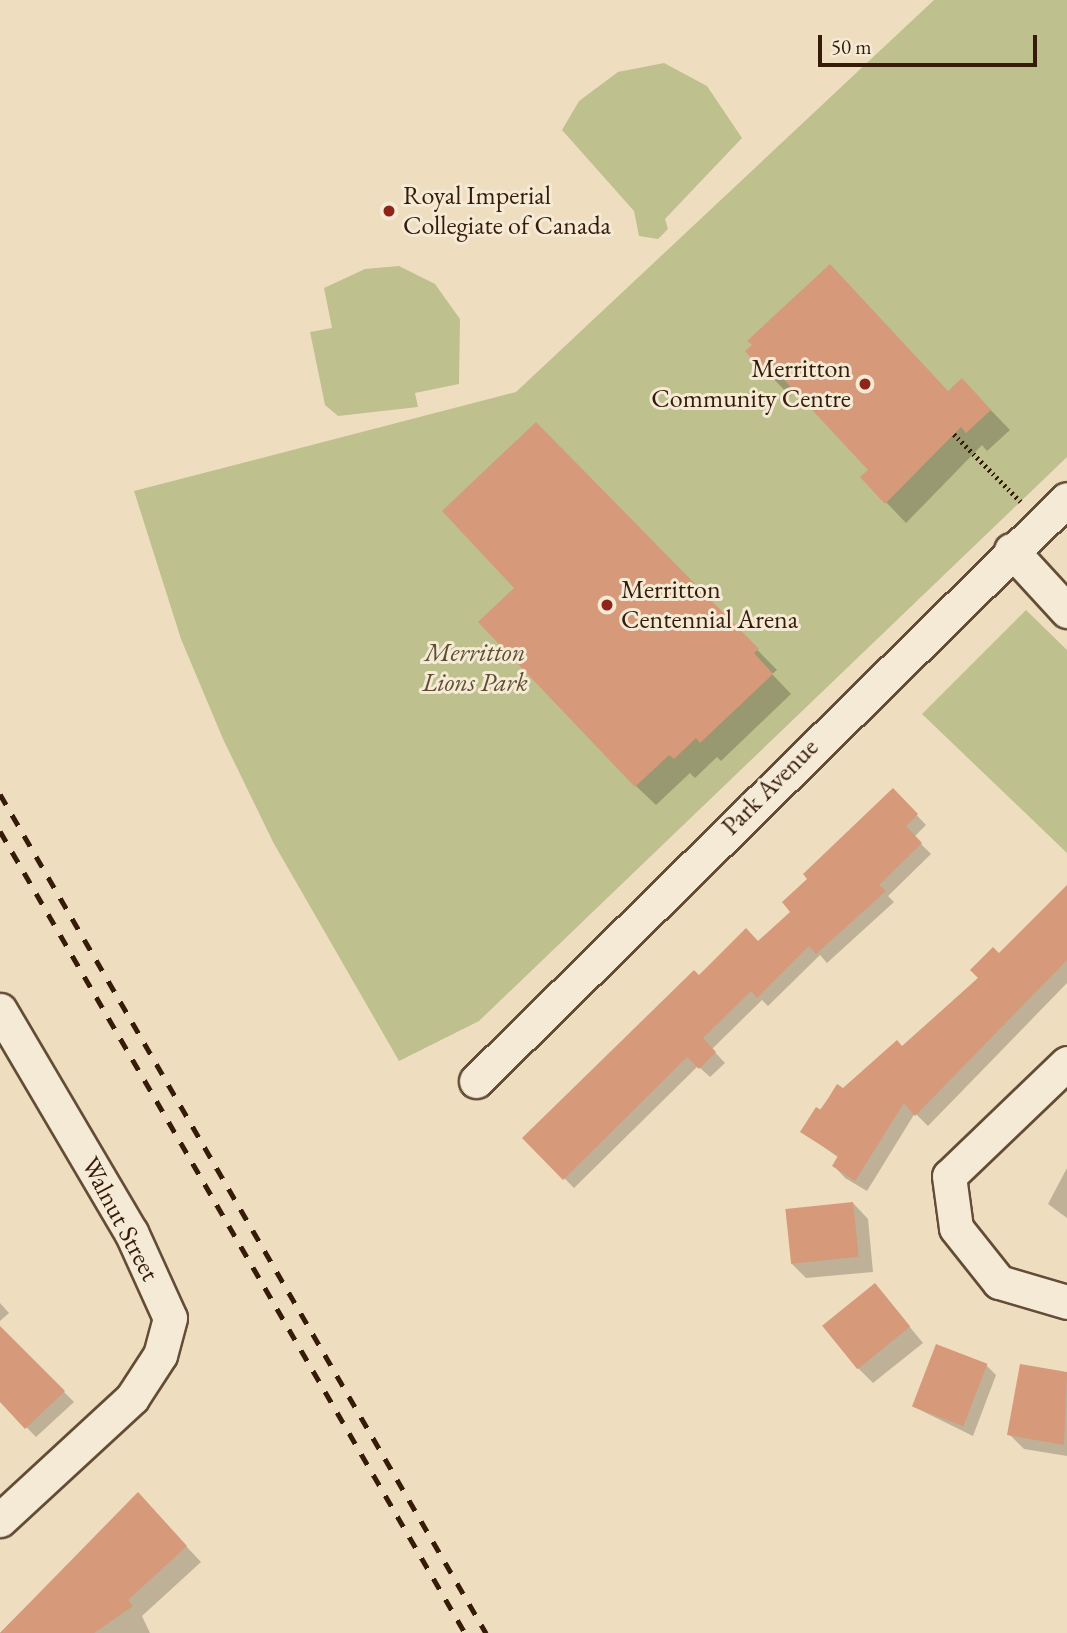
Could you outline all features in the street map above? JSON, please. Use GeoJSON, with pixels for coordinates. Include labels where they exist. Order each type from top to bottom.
{"type":"FeatureCollection","features":[{"type":"Feature","properties":{"kind":"street","name":"Park Avenue"},"geometry":{"type":"LineString","coordinates":[[477,1080],[1011,550],[1067,499]]}},
{"type":"Feature","properties":{"kind":"street"},"geometry":{"type":"LineString","coordinates":[[1011,550],[1067,611]]}},
{"type":"Feature","properties":{"kind":"street","name":"Walnut Street"},"geometry":{"type":"LineString","coordinates":[[0,1010],[131,1232],[170,1318],[160,1355],[103,1427],[5,1505]]}},
{"type":"Feature","properties":{"kind":"street"},"geometry":{"type":"LineString","coordinates":[[1067,1063],[948,1176],[956,1228],[999,1282],[1067,1302]]}},
{"type":"Feature","properties":{"kind":"path"},"geometry":{"type":"LineString","coordinates":[[954,433],[1024,505]]}},
{"type":"Feature","properties":{"kind":"green space","name":"Merritton Lions Park"},"geometry":{"type":"Polygon","coordinates":[[[934,0],[1067,0],[1067,457],[479,1021],[399,1061],[273,842],[223,739],[181,639],[134,491],[516,392],[934,0]]]}},
{"type":"Feature","properties":{"kind":"green space"},"geometry":{"type":"Polygon","coordinates":[[[664,63],[707,86],[742,138],[665,219],[668,229],[658,239],[639,236],[634,211],[562,130],[579,101],[618,72],[664,63]]]}},
{"type":"Feature","properties":{"kind":"green space"},"geometry":{"type":"Polygon","coordinates":[[[399,266],[435,284],[460,319],[459,384],[415,393],[418,407],[338,416],[325,405],[310,332],[332,328],[324,288],[365,269],[399,266]]]}},
{"type":"Feature","properties":{"kind":"green space"},"geometry":{"type":"Polygon","coordinates":[[[1026,610],[1067,650],[1067,853],[922,714],[1026,610]]]}},
{"type":"Feature","properties":{"kind":"building","name":"Merritton Community Centre"},"geometry":{"type":"Polygon","coordinates":[[[830,264],[948,391],[962,378],[991,410],[966,433],[961,427],[885,504],[860,477],[868,470],[776,371],[769,378],[745,351],[752,345],[747,341],[830,264]]]}},
{"type":"Feature","properties":{"kind":"building","name":"Merritton Centennial Arena"},"geometry":{"type":"Polygon","coordinates":[[[536,422],[759,649],[754,653],[773,674],[700,743],[696,738],[674,759],[669,755],[635,787],[478,622],[514,588],[442,511],[536,422]]]}},
{"type":"Feature","properties":{"kind":"building"},"geometry":{"type":"Polygon","coordinates":[[[893,788],[918,814],[906,826],[922,843],[879,885],[886,891],[816,954],[809,946],[757,998],[751,991],[703,1038],[716,1052],[699,1069],[687,1057],[563,1180],[522,1138],[694,970],[699,975],[746,928],[758,941],[790,912],[782,902],[807,879],[803,874],[893,788]]]}},
{"type":"Feature","properties":{"kind":"building"},"geometry":{"type":"Polygon","coordinates":[[[1067,885],[1067,960],[915,1116],[904,1103],[855,1181],[832,1166],[838,1156],[800,1132],[816,1107],[821,1110],[837,1084],[843,1088],[897,1040],[902,1046],[978,978],[970,970],[993,947],[999,953],[1067,885]]]}},
{"type":"Feature","properties":{"kind":"building"},"geometry":{"type":"Polygon","coordinates":[[[853,1202],[859,1257],[791,1264],[785,1209],[853,1202]]]}},
{"type":"Feature","properties":{"kind":"building"},"geometry":{"type":"Polygon","coordinates":[[[875,1283],[910,1327],[857,1369],[822,1326],[875,1283]]]}},
{"type":"Feature","properties":{"kind":"building"},"geometry":{"type":"Polygon","coordinates":[[[0,1326],[65,1391],[25,1429],[0,1402],[0,1326]]]}},
{"type":"Feature","properties":{"kind":"building"},"geometry":{"type":"Polygon","coordinates":[[[936,1344],[987,1364],[963,1426],[912,1407],[936,1344]]]}},
{"type":"Feature","properties":{"kind":"building"},"geometry":{"type":"Polygon","coordinates":[[[1020,1364],[1067,1372],[1064,1445],[1007,1435],[1020,1364]]]}},
{"type":"Feature","properties":{"kind":"building"},"geometry":{"type":"Polygon","coordinates":[[[138,1492],[187,1546],[128,1600],[133,1606],[94,1633],[0,1633],[138,1492]]]}},
{"type":"Feature","properties":{"kind":"railway"},"geometry":{"type":"LineString","coordinates":[[0,794],[486,1633]]}},
{"type":"Feature","properties":{"kind":"railway"},"geometry":{"type":"LineString","coordinates":[[0,831],[465,1633]]}},
{"type":"Feature","properties":{"kind":"place","name":"Royal Imperial Collegiate of Canada"},"geometry":{"type":"Point","coordinates":[389,211]}},
{"type":"Feature","properties":{"kind":"place","name":"Merritton Community Centre"},"geometry":{"type":"Point","coordinates":[865,384]}},
{"type":"Feature","properties":{"kind":"place","name":"Merritton Centennial Arena"},"geometry":{"type":"Point","coordinates":[607,605]}}]}
